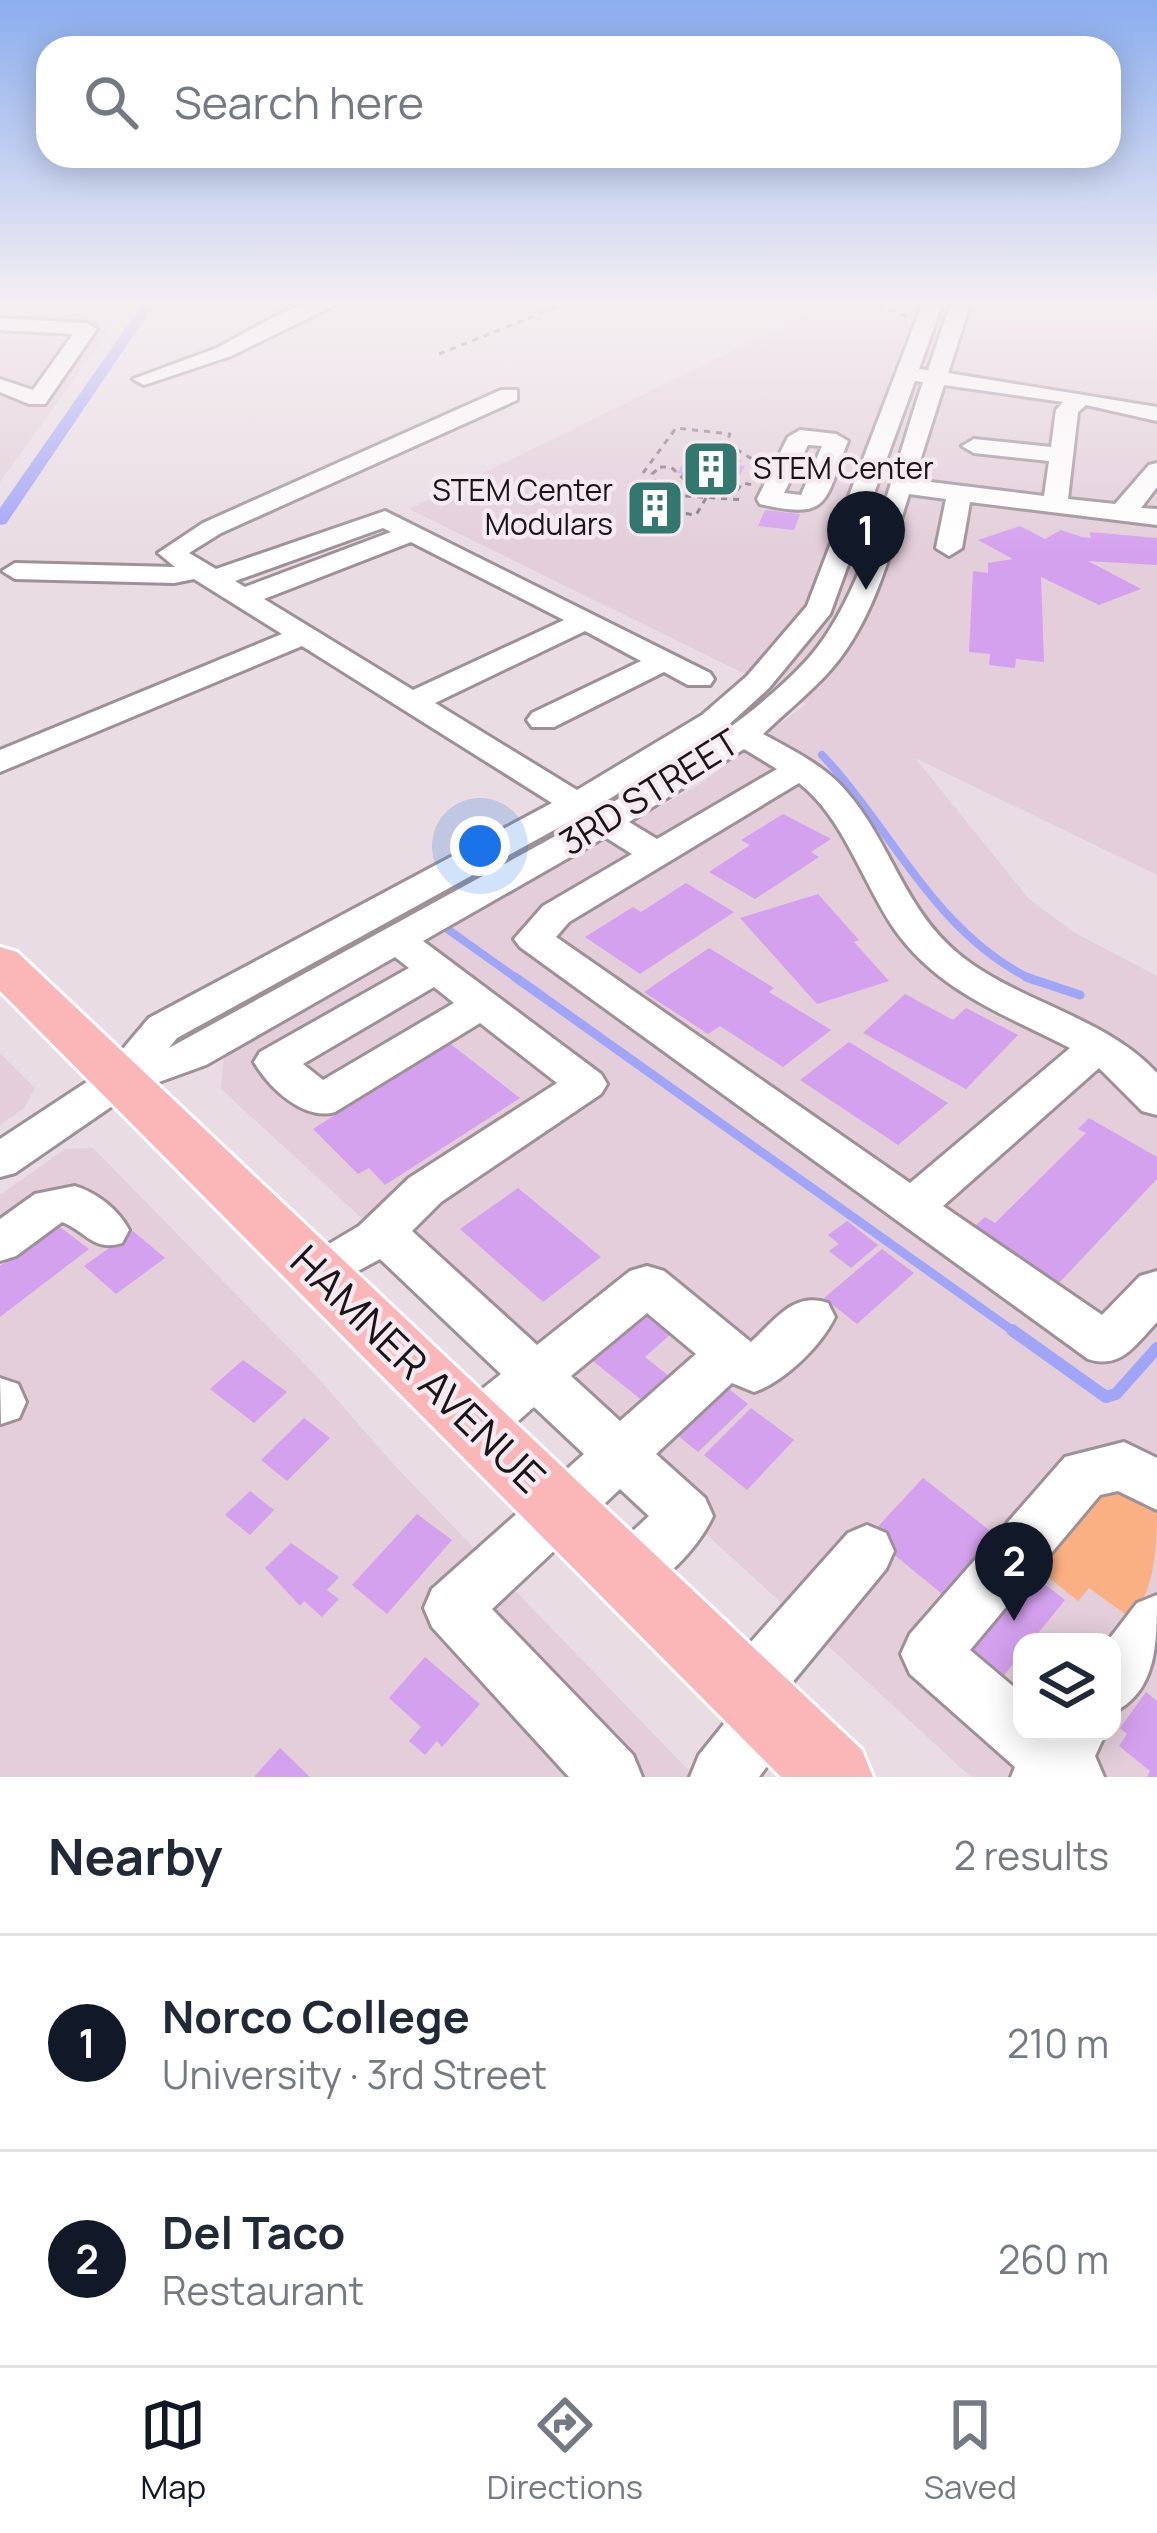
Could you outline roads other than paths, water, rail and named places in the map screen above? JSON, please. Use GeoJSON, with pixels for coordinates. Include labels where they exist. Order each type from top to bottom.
{"type":"FeatureCollection","features":[{"type":"Feature","properties":{"kind":"main road","name":"HAMNER AVENUE"},"geometry":{"type":"LineString","coordinates":[[3,971],[320,1273],[835,1777]]}},
{"type":"Feature","properties":{"kind":"street"},"geometry":{"type":"LineString","coordinates":[[0,385],[38,399],[48,385]]}},
{"type":"Feature","properties":{"kind":"street","name":"3RD STREET"},"geometry":{"type":"LineString","coordinates":[[0,1161],[119,1081],[193,1055],[396,940],[592,813],[712,722],[776,665],[820,608],[868,482],[917,385]]}},
{"type":"Feature","properties":{"kind":"street","name":"3RD STREET"},"geometry":{"type":"LineString","coordinates":[[119,1081],[163,1028],[743,736],[818,666],[848,624],[900,486],[919,385]]}},
{"type":"Feature","properties":{"kind":"street"},"geometry":{"type":"LineString","coordinates":[[978,385],[1157,414]]}},
{"type":"Feature","properties":{"kind":"street"},"geometry":{"type":"LineString","coordinates":[[509,395],[212,528],[171,553],[656,854]]}},
{"type":"Feature","properties":{"kind":"street"},"geometry":{"type":"LineString","coordinates":[[1055,504],[1066,410],[1080,401]]}},
{"type":"Feature","properties":{"kind":"street"},"geometry":{"type":"LineString","coordinates":[[1075,483],[1087,413],[1080,401]]}},
{"type":"Feature","properties":{"kind":"street"},"geometry":{"type":"LineString","coordinates":[[974,446],[1060,455]]}},
{"type":"Feature","properties":{"kind":"street"},"geometry":{"type":"LineString","coordinates":[[1120,512],[1157,470]]}},
{"type":"Feature","properties":{"kind":"street"},"geometry":{"type":"LineString","coordinates":[[822,476],[868,482]]}},
{"type":"Feature","properties":{"kind":"street"},"geometry":{"type":"LineString","coordinates":[[900,486],[1012,494],[1157,517]]}},
{"type":"Feature","properties":{"kind":"street"},"geometry":{"type":"LineString","coordinates":[[949,548],[963,491]]}},
{"type":"Feature","properties":{"kind":"street"},"geometry":{"type":"LineString","coordinates":[[15,571],[207,574],[385,519],[698,679]]}},
{"type":"Feature","properties":{"kind":"street"},"geometry":{"type":"LineString","coordinates":[[244,597],[414,532]]}},
{"type":"Feature","properties":{"kind":"street"},"geometry":{"type":"LineString","coordinates":[[414,700],[586,620]]}},
{"type":"Feature","properties":{"kind":"street"},"geometry":{"type":"LineString","coordinates":[[0,762],[306,634]]}},
{"type":"Feature","properties":{"kind":"street"},"geometry":{"type":"LineString","coordinates":[[543,721],[664,661]]}},
{"type":"Feature","properties":{"kind":"street"},"geometry":{"type":"LineString","coordinates":[[743,736],[800,769],[836,799],[894,902],[948,965],[1012,1004],[1100,1045],[1138,1076],[1157,1100]]}},
{"type":"Feature","properties":{"kind":"street"},"geometry":{"type":"LineString","coordinates":[[800,769],[556,914],[533,939],[1105,1343],[1157,1290]]}},
{"type":"Feature","properties":{"kind":"street"},"geometry":{"type":"LineString","coordinates":[[320,1273],[382,1232],[424,1190],[586,1084],[396,940]]}},
{"type":"Feature","properties":{"kind":"street"},"geometry":{"type":"LineString","coordinates":[[436,969],[274,1062],[320,1101],[482,1004]]}},
{"type":"Feature","properties":{"kind":"street"},"geometry":{"type":"LineString","coordinates":[[912,1207],[1100,1045]]}},
{"type":"Feature","properties":{"kind":"street"},"geometry":{"type":"LineString","coordinates":[[0,1243],[51,1206],[75,1203],[106,1230]]}},
{"type":"Feature","properties":{"kind":"street"},"geometry":{"type":"LineString","coordinates":[[382,1232],[686,1516],[627,1574]]}},
{"type":"Feature","properties":{"kind":"street"},"geometry":{"type":"LineString","coordinates":[[475,1425],[647,1285],[754,1372],[812,1316]]}},
{"type":"Feature","properties":{"kind":"street"},"geometry":{"type":"LineString","coordinates":[[611,1777],[452,1608],[730,1354]]}},
{"type":"Feature","properties":{"kind":"street"},"geometry":{"type":"LineString","coordinates":[[1061,1762],[930,1654],[1084,1474],[1133,1476]]}},
{"type":"Feature","properties":{"kind":"street"},"geometry":{"type":"LineString","coordinates":[[721,1777],[758,1702],[867,1551]]}},
{"type":"Feature","properties":{"kind":"waterway"},"geometry":{"type":"LineString","coordinates":[[0,520],[93,385]]}},
{"type":"Feature","properties":{"kind":"waterway"},"geometry":{"type":"LineString","coordinates":[[822,755],[942,909],[999,960],[1030,978]]}},
{"type":"Feature","properties":{"kind":"waterway"},"geometry":{"type":"LineString","coordinates":[[443,926],[519,980]]}},
{"type":"Feature","properties":{"kind":"waterway"},"geometry":{"type":"LineString","coordinates":[[515,977],[1016,1333]]}},
{"type":"Feature","properties":{"kind":"waterway"},"geometry":{"type":"LineString","coordinates":[[1026,977],[1030,978]]}},
{"type":"Feature","properties":{"kind":"waterway"},"geometry":{"type":"LineString","coordinates":[[1030,978],[1080,995]]}},
{"type":"Feature","properties":{"kind":"waterway"},"geometry":{"type":"LineString","coordinates":[[1012,1330],[1106,1397],[1116,1394],[1157,1348]]}},
{"type":"Feature","properties":{"kind":"place","name":"STEM Center"},"geometry":{"type":"Point","coordinates":[711,469]}},
{"type":"Feature","properties":{"kind":"place","name":"STEM Center Modulars"},"geometry":{"type":"Point","coordinates":[655,508]}},
{"type":"Feature","properties":{"kind":"place","name":"Norco College"},"geometry":{"type":"Point","coordinates":[866,590]}},
{"type":"Feature","properties":{"kind":"place","name":"Del Taco"},"geometry":{"type":"Point","coordinates":[1014,1621]}}]}
